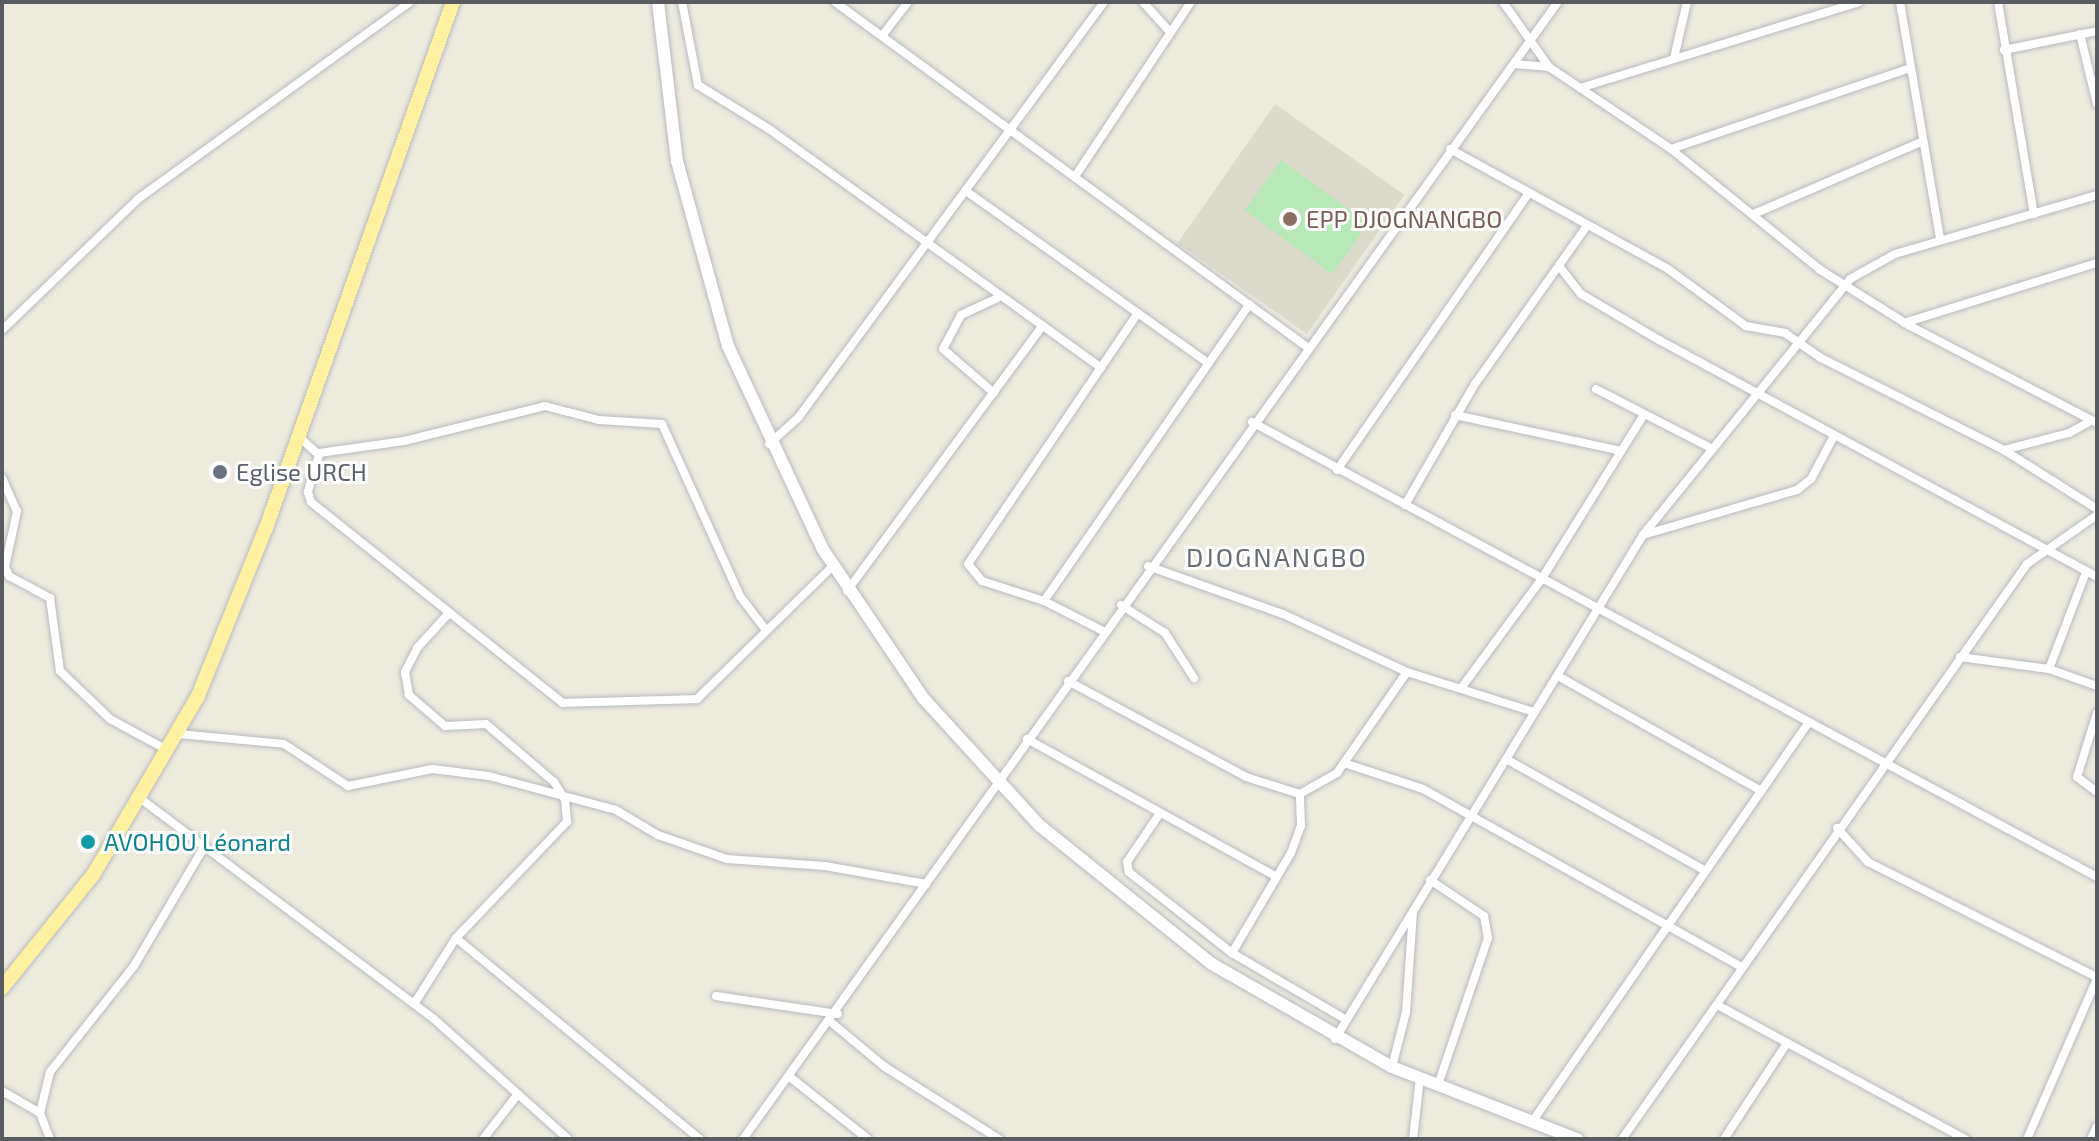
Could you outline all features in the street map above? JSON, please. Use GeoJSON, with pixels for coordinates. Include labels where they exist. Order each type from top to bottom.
{"type":"FeatureCollection","features":[{"type":"Feature","properties":{"kind":"main road"},"geometry":{"type":"LineString","coordinates":[[2,988],[93,875],[179,734],[299,437],[453,2]]}},
{"type":"Feature","properties":{"kind":"main road"},"geometry":{"type":"LineString","coordinates":[[658,2],[669,115],[701,261],[769,444],[847,591],[924,699],[997,783],[1122,897],[1212,964],[1335,1040],[1392,1067],[1532,1122],[1558,1136],[1577,1139]]}},
{"type":"Feature","properties":{"kind":"street"},"geometry":{"type":"LineString","coordinates":[[2,330],[138,199],[410,2]]}},
{"type":"Feature","properties":{"kind":"street"},"geometry":{"type":"LineString","coordinates":[[682,2],[698,85],[769,129],[997,298],[1101,368]]}},
{"type":"Feature","properties":{"kind":"street"},"geometry":{"type":"LineString","coordinates":[[835,2],[1076,175],[1307,347]]}},
{"type":"Feature","properties":{"kind":"street"},"geometry":{"type":"LineString","coordinates":[[882,36],[908,2]]}},
{"type":"Feature","properties":{"kind":"street"},"geometry":{"type":"LineString","coordinates":[[769,444],[798,418],[1104,2]]}},
{"type":"Feature","properties":{"kind":"street"},"geometry":{"type":"LineString","coordinates":[[1143,2],[1170,32]]}},
{"type":"Feature","properties":{"kind":"street"},"geometry":{"type":"LineString","coordinates":[[1076,175],[1191,2]]}},
{"type":"Feature","properties":{"kind":"street"},"geometry":{"type":"LineString","coordinates":[[1503,2],[1533,37],[1549,67],[1671,149],[1756,213],[1844,286],[1904,323],[2094,422]]}},
{"type":"Feature","properties":{"kind":"street"},"geometry":{"type":"LineString","coordinates":[[748,1137],[832,1023],[1148,566],[1558,2]]}},
{"type":"Feature","properties":{"kind":"street"},"geometry":{"type":"LineString","coordinates":[[1674,58],[1687,2]]}},
{"type":"Feature","properties":{"kind":"street"},"geometry":{"type":"LineString","coordinates":[[1580,88],[1859,2]]}},
{"type":"Feature","properties":{"kind":"street"},"geometry":{"type":"LineString","coordinates":[[1900,2],[1921,142],[1940,239]]}},
{"type":"Feature","properties":{"kind":"street"},"geometry":{"type":"LineString","coordinates":[[1998,2],[2034,214]]}},
{"type":"Feature","properties":{"kind":"street"},"geometry":{"type":"LineString","coordinates":[[2004,50],[2097,31]]}},
{"type":"Feature","properties":{"kind":"street"},"geometry":{"type":"LineString","coordinates":[[2080,34],[2097,104]]}},
{"type":"Feature","properties":{"kind":"street"},"geometry":{"type":"LineString","coordinates":[[1514,64],[1549,67]]}},
{"type":"Feature","properties":{"kind":"street"},"geometry":{"type":"LineString","coordinates":[[1671,149],[1910,68]]}},
{"type":"Feature","properties":{"kind":"street"},"geometry":{"type":"LineString","coordinates":[[1756,213],[1921,142]]}},
{"type":"Feature","properties":{"kind":"street"},"geometry":{"type":"LineString","coordinates":[[1450,149],[1694,286],[1746,326],[1779,331],[2004,450],[2097,512],[2051,552],[2027,564],[1837,828],[1741,967],[1719,1006],[1622,1139]]}},
{"type":"Feature","properties":{"kind":"street"},"geometry":{"type":"LineString","coordinates":[[966,191],[1208,363]]}},
{"type":"Feature","properties":{"kind":"street"},"geometry":{"type":"LineString","coordinates":[[1337,470],[1528,194]]}},
{"type":"Feature","properties":{"kind":"street"},"geometry":{"type":"LineString","coordinates":[[1335,1040],[1643,535],[1844,286],[1875,262],[1940,239],[2097,195]]}},
{"type":"Feature","properties":{"kind":"street"},"geometry":{"type":"LineString","coordinates":[[1405,505],[1455,415],[1586,227]]}},
{"type":"Feature","properties":{"kind":"street"},"geometry":{"type":"LineString","coordinates":[[1904,323],[2097,263]]}},
{"type":"Feature","properties":{"kind":"street"},"geometry":{"type":"LineString","coordinates":[[1559,266],[1589,300],[1756,395],[2097,577]]}},
{"type":"Feature","properties":{"kind":"street"},"geometry":{"type":"LineString","coordinates":[[994,393],[943,349],[961,315],[997,298]]}},
{"type":"Feature","properties":{"kind":"street"},"geometry":{"type":"LineString","coordinates":[[1044,601],[1250,304]]}},
{"type":"Feature","properties":{"kind":"street"},"geometry":{"type":"LineString","coordinates":[[1103,631],[1044,601],[982,581],[968,564],[1138,313]]}},
{"type":"Feature","properties":{"kind":"street"},"geometry":{"type":"LineString","coordinates":[[847,591],[1041,328]]}},
{"type":"Feature","properties":{"kind":"street"},"geometry":{"type":"LineString","coordinates":[[1596,389],[1643,416],[1711,448]]}},
{"type":"Feature","properties":{"kind":"street"},"geometry":{"type":"LineString","coordinates":[[299,437],[319,453],[404,441],[545,406],[599,420],[662,424],[740,596],[765,629]]}},
{"type":"Feature","properties":{"kind":"street"},"geometry":{"type":"LineString","coordinates":[[1455,415],[1621,451]]}},
{"type":"Feature","properties":{"kind":"street"},"geometry":{"type":"LineString","coordinates":[[1462,687],[1541,580],[1643,416]]}},
{"type":"Feature","properties":{"kind":"street"},"geometry":{"type":"LineString","coordinates":[[1252,422],[2097,877]]}},
{"type":"Feature","properties":{"kind":"street"},"geometry":{"type":"LineString","coordinates":[[2004,450],[2069,433],[2094,422]]}},
{"type":"Feature","properties":{"kind":"street"},"geometry":{"type":"LineString","coordinates":[[1643,535],[1797,490],[1811,479],[1834,436]]}},
{"type":"Feature","properties":{"kind":"street"},"geometry":{"type":"LineString","coordinates":[[319,453],[308,492],[311,502],[567,704],[647,696],[694,701],[833,566]]}},
{"type":"Feature","properties":{"kind":"street"},"geometry":{"type":"LineString","coordinates":[[2,478],[17,511],[5,567],[50,598],[60,671],[110,719],[169,751]]}},
{"type":"Feature","properties":{"kind":"street"},"geometry":{"type":"LineString","coordinates":[[1148,566],[1297,620],[1407,672],[1534,712]]}},
{"type":"Feature","properties":{"kind":"street"},"geometry":{"type":"LineString","coordinates":[[2049,669],[2086,572]]}},
{"type":"Feature","properties":{"kind":"street"},"geometry":{"type":"LineString","coordinates":[[1121,605],[1165,633],[1194,678]]}},
{"type":"Feature","properties":{"kind":"street"},"geometry":{"type":"LineString","coordinates":[[414,1004],[456,938],[566,826],[565,800],[547,774],[486,724],[445,726],[409,695],[405,672],[418,647],[449,613]]}},
{"type":"Feature","properties":{"kind":"street"},"geometry":{"type":"LineString","coordinates":[[1960,657],[2049,669],[2097,686]]}},
{"type":"Feature","properties":{"kind":"street"},"geometry":{"type":"LineString","coordinates":[[1068,681],[1246,777],[1300,794],[1330,779],[1407,672]]}},
{"type":"Feature","properties":{"kind":"street"},"geometry":{"type":"LineString","coordinates":[[1558,676],[1758,789]]}},
{"type":"Feature","properties":{"kind":"street"},"geometry":{"type":"LineString","coordinates":[[2097,713],[2077,777],[2097,792]]}},
{"type":"Feature","properties":{"kind":"street"},"geometry":{"type":"LineString","coordinates":[[1532,1122],[1702,869],[1808,723]]}},
{"type":"Feature","properties":{"kind":"street"},"geometry":{"type":"LineString","coordinates":[[179,734],[284,744],[348,786],[410,771],[453,769],[565,800],[616,810],[658,835],[727,859],[825,866],[926,884]]}},
{"type":"Feature","properties":{"kind":"street"},"geometry":{"type":"LineString","coordinates":[[1027,739],[1275,876]]}},
{"type":"Feature","properties":{"kind":"street"},"geometry":{"type":"LineString","coordinates":[[1506,759],[1702,869]]}},
{"type":"Feature","properties":{"kind":"street"},"geometry":{"type":"LineString","coordinates":[[1344,763],[1423,789],[1741,967]]}},
{"type":"Feature","properties":{"kind":"street"},"geometry":{"type":"LineString","coordinates":[[1232,953],[1301,826],[1300,794]]}},
{"type":"Feature","properties":{"kind":"street"},"geometry":{"type":"LineString","coordinates":[[141,799],[414,1004],[568,1139]]}},
{"type":"Feature","properties":{"kind":"street"},"geometry":{"type":"LineString","coordinates":[[1160,813],[1127,862],[1129,872],[1232,953],[1345,1019]]}},
{"type":"Feature","properties":{"kind":"street"},"geometry":{"type":"LineString","coordinates":[[1837,828],[1868,862],[2097,978],[2027,1139]]}},
{"type":"Feature","properties":{"kind":"street"},"geometry":{"type":"LineString","coordinates":[[50,1139],[40,1113],[50,1072],[134,966],[204,847]]}},
{"type":"Feature","properties":{"kind":"street"},"geometry":{"type":"LineString","coordinates":[[1430,880],[1484,916],[1488,938],[1438,1085]]}},
{"type":"Feature","properties":{"kind":"street"},"geometry":{"type":"LineString","coordinates":[[1392,1067],[1406,1012],[1413,910]]}},
{"type":"Feature","properties":{"kind":"street"},"geometry":{"type":"LineString","coordinates":[[456,938],[700,1139]]}},
{"type":"Feature","properties":{"kind":"street"},"geometry":{"type":"LineString","coordinates":[[716,996],[838,1014]]}},
{"type":"Feature","properties":{"kind":"street"},"geometry":{"type":"LineString","coordinates":[[1719,1006],[1965,1139]]}},
{"type":"Feature","properties":{"kind":"street"},"geometry":{"type":"LineString","coordinates":[[832,1023],[885,1067],[999,1139]]}},
{"type":"Feature","properties":{"kind":"street"},"geometry":{"type":"LineString","coordinates":[[1724,1139],[1787,1043]]}},
{"type":"Feature","properties":{"kind":"street"},"geometry":{"type":"LineString","coordinates":[[790,1077],[868,1139]]}},
{"type":"Feature","properties":{"kind":"street"},"geometry":{"type":"LineString","coordinates":[[1413,1139],[1420,1078]]}},
{"type":"Feature","properties":{"kind":"street"},"geometry":{"type":"LineString","coordinates":[[2,1091],[40,1113]]}},
{"type":"Feature","properties":{"kind":"street"},"geometry":{"type":"LineString","coordinates":[[483,1139],[518,1094]]}},
{"type":"Feature","properties":{"kind":"street"},"geometry":{"type":"LineString","coordinates":[[2091,1139],[2097,1126]]}},
{"type":"Feature","properties":{"kind":"shaded area","name":"EPP DJOGNANGBO"},"geometry":{"type":"Polygon","coordinates":[[[1275,104],[1404,195],[1307,334],[1177,243],[1275,104]]]}},
{"type":"Feature","properties":{"kind":"green space"},"geometry":{"type":"Polygon","coordinates":[[[1281,160],[1368,223],[1332,274],[1245,210],[1281,160]]]}},
{"type":"Feature","properties":{"kind":"place","name":"EPP DJOGNANGBO"},"geometry":{"type":"Point","coordinates":[1290,219]}},
{"type":"Feature","properties":{"kind":"place","name":"Eglise URCH"},"geometry":{"type":"Point","coordinates":[220,472]}},
{"type":"Feature","properties":{"kind":"place","name":"AVOHOU Léonard"},"geometry":{"type":"Point","coordinates":[88,842]}},
{"type":"Feature","properties":{"kind":"district","name":"DJOGNANGBO"},"geometry":{"type":"Point","coordinates":[1277,557]}}]}
